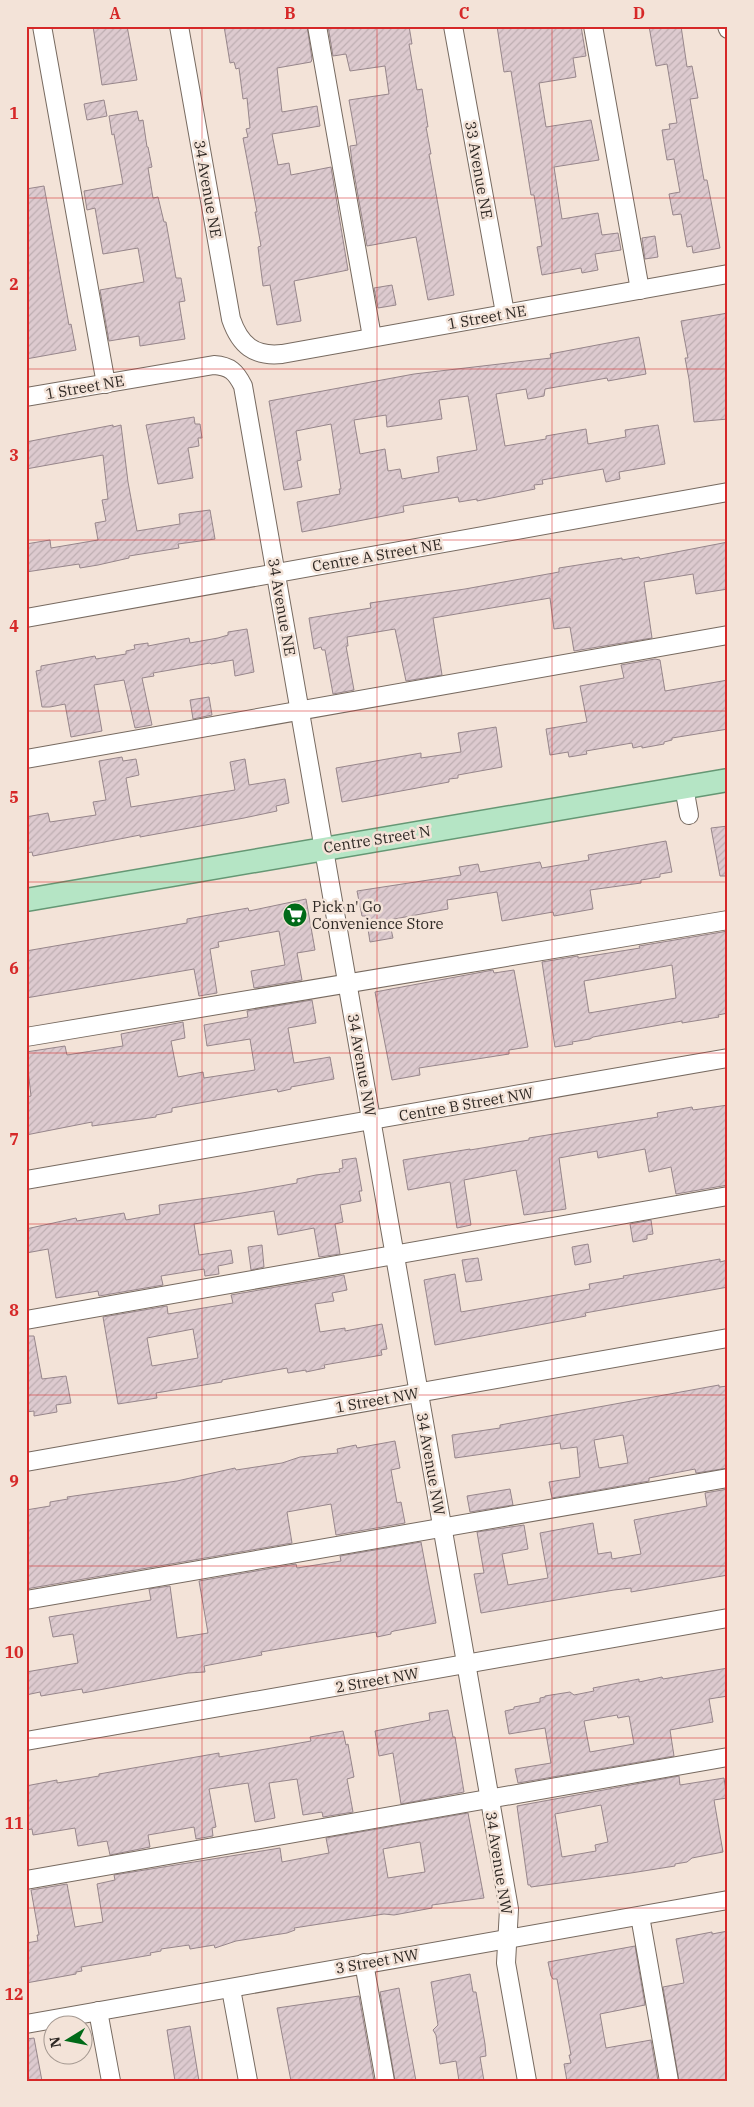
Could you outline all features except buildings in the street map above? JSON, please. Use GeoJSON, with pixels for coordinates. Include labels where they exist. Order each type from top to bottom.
{"type":"FeatureCollection","features":[{"type":"Feature","properties":{"kind":"main road","name":"Centre Street N"},"geometry":{"type":"LineString","coordinates":[[26,900],[728,780]]}},
{"type":"Feature","properties":{"kind":"street"},"geometry":{"type":"LineString","coordinates":[[42,26],[106,384]]}},
{"type":"Feature","properties":{"kind":"street","name":"34 Avenue NE"},"geometry":{"type":"LineString","coordinates":[[179,26],[231,319],[236,332],[248,347]]}},
{"type":"Feature","properties":{"kind":"street"},"geometry":{"type":"LineString","coordinates":[[317,26],[372,337]]}},
{"type":"Feature","properties":{"kind":"street","name":"33 Avenue NE"},"geometry":{"type":"LineString","coordinates":[[453,26],[505,313]]}},
{"type":"Feature","properties":{"kind":"street"},"geometry":{"type":"LineString","coordinates":[[593,26],[640,290]]}},
{"type":"Feature","properties":{"kind":"street","name":"1 Street NE"},"geometry":{"type":"LineString","coordinates":[[248,347],[269,355],[728,274]]}},
{"type":"Feature","properties":{"kind":"street","name":"1 Street NE"},"geometry":{"type":"LineString","coordinates":[[26,397],[214,365],[232,369]]}},
{"type":"Feature","properties":{"kind":"street","name":"34 Avenue NE"},"geometry":{"type":"LineString","coordinates":[[232,369],[243,386],[324,848]]}},
{"type":"Feature","properties":{"kind":"street","name":"Centre A Street NE"},"geometry":{"type":"LineString","coordinates":[[26,618],[728,492]]}},
{"type":"Feature","properties":{"kind":"street"},"geometry":{"type":"LineString","coordinates":[[26,759],[301,712],[728,635]]}},
{"type":"Feature","properties":{"kind":"street"},"geometry":{"type":"LineString","coordinates":[[684,787],[689,815]]}},
{"type":"Feature","properties":{"kind":"street","name":"34 Avenue NW"},"geometry":{"type":"LineString","coordinates":[[324,848],[509,1909],[506,1964],[528,2081]]}},
{"type":"Feature","properties":{"kind":"street"},"geometry":{"type":"LineString","coordinates":[[26,1037],[728,920]]}},
{"type":"Feature","properties":{"kind":"street","name":"Centre B Street NW"},"geometry":{"type":"LineString","coordinates":[[26,1180],[728,1058]]}},
{"type":"Feature","properties":{"kind":"street"},"geometry":{"type":"LineString","coordinates":[[26,1320],[728,1196]]}},
{"type":"Feature","properties":{"kind":"street","name":"1 Street NW"},"geometry":{"type":"LineString","coordinates":[[26,1462],[728,1338]]}},
{"type":"Feature","properties":{"kind":"street"},"geometry":{"type":"LineString","coordinates":[[26,1600],[728,1478]]}},
{"type":"Feature","properties":{"kind":"street","name":"2 Street NW"},"geometry":{"type":"LineString","coordinates":[[26,1741],[728,1618]]}},
{"type":"Feature","properties":{"kind":"street"},"geometry":{"type":"LineString","coordinates":[[26,1880],[728,1757]]}},
{"type":"Feature","properties":{"kind":"street","name":"3 Street NW"},"geometry":{"type":"LineString","coordinates":[[26,2024],[728,1900]]}},
{"type":"Feature","properties":{"kind":"street"},"geometry":{"type":"LineString","coordinates":[[640,1916],[670,2081]]}},
{"type":"Feature","properties":{"kind":"street"},"geometry":{"type":"LineString","coordinates":[[364,1963],[385,2081]]}},
{"type":"Feature","properties":{"kind":"street"},"geometry":{"type":"LineString","coordinates":[[231,1988],[248,2081]]}},
{"type":"Feature","properties":{"kind":"street"},"geometry":{"type":"LineString","coordinates":[[98,2011],[111,2081]]}},
{"type":"Feature","properties":{"kind":"place","name":"Pick n' Go Convenience Store"},"geometry":{"type":"Point","coordinates":[295,915]}}]}
